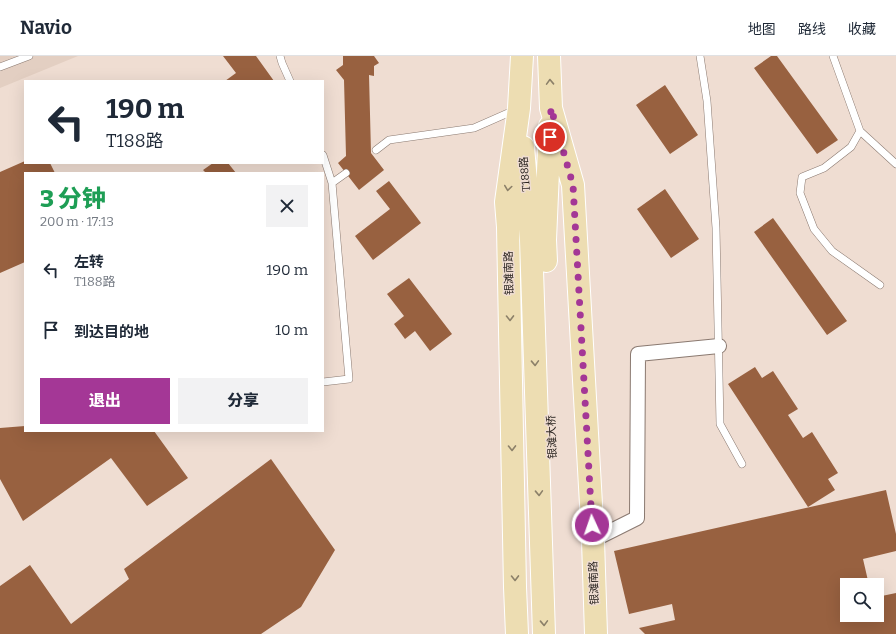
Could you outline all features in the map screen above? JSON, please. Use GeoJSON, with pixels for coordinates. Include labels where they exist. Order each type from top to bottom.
{"type":"FeatureCollection","features":[{"type":"Feature","properties":{"kind":"main road","name":"银滩南路"},"geometry":{"type":"LineString","coordinates":[[517,634],[508,227],[506,202],[519,108],[522,56]]}},
{"type":"Feature","properties":{"kind":"main road","name":"银滩南路"},"geometry":{"type":"LineString","coordinates":[[549,56],[551,108],[573,185],[593,540],[596,634]]}},
{"type":"Feature","properties":{"kind":"main road","name":"T188路"},"geometry":{"type":"LineString","coordinates":[[519,108],[538,240]]}},
{"type":"Feature","properties":{"kind":"main road","name":"T188路"},"geometry":{"type":"LineString","coordinates":[[538,240],[551,108]]}},
{"type":"Feature","properties":{"kind":"main road","name":"银滩大桥"},"geometry":{"type":"LineString","coordinates":[[538,240],[544,634]]}},
{"type":"Feature","properties":{"kind":"main road","name":"银滩大桥"},"geometry":{"type":"LineString","coordinates":[[538,240],[558,634]]}},
{"type":"Feature","properties":{"kind":"street"},"geometry":{"type":"LineString","coordinates":[[593,540],[637,518],[638,354],[719,346]]}},
{"type":"Feature","properties":{"kind":"lane"},"geometry":{"type":"LineString","coordinates":[[0,67],[29,56]]}},
{"type":"Feature","properties":{"kind":"lane"},"geometry":{"type":"LineString","coordinates":[[280,56],[290,80]]}},
{"type":"Feature","properties":{"kind":"lane"},"geometry":{"type":"LineString","coordinates":[[700,56],[708,100],[716,228],[720,424],[742,464]]}},
{"type":"Feature","properties":{"kind":"lane"},"geometry":{"type":"LineString","coordinates":[[833,56],[860,132],[896,164]]}},
{"type":"Feature","properties":{"kind":"lane"},"geometry":{"type":"LineString","coordinates":[[376,150],[389,140],[474,128],[519,108]]}},
{"type":"Feature","properties":{"kind":"lane"},"geometry":{"type":"LineString","coordinates":[[860,132],[851,147],[824,168],[802,177],[800,194],[814,228],[832,251],[880,285]]}},
{"type":"Feature","properties":{"kind":"lane"},"geometry":{"type":"LineString","coordinates":[[324,158],[332,183],[349,379],[324,382]]}},
{"type":"Feature","properties":{"kind":"lane"},"geometry":{"type":"LineString","coordinates":[[332,183],[346,173]]}},
{"type":"Feature","properties":{"kind":"shaded area"},"geometry":{"type":"Polygon","coordinates":[[[0,56],[78,56],[0,88],[0,56]]]}},
{"type":"Feature","properties":{"kind":"building"},"geometry":{"type":"Polygon","coordinates":[[[223,56],[256,56],[273,80],[226,80],[236,73],[223,56]]]}},
{"type":"Feature","properties":{"kind":"building"},"geometry":{"type":"Polygon","coordinates":[[[343,56],[374,56],[379,63],[374,66],[374,76],[369,75],[371,153],[384,170],[359,190],[338,163],[346,156],[344,80],[336,70],[343,65],[343,56]]]}},
{"type":"Feature","properties":{"kind":"building"},"geometry":{"type":"Polygon","coordinates":[[[771,56],[777,56],[838,140],[817,154],[754,68],[771,56]]]}},
{"type":"Feature","properties":{"kind":"building"},"geometry":{"type":"Polygon","coordinates":[[[665,85],[698,135],[670,154],[636,105],[665,85]]]}},
{"type":"Feature","properties":{"kind":"building"},"geometry":{"type":"Polygon","coordinates":[[[24,161],[24,164],[50,164],[54,172],[24,172],[24,262],[0,273],[0,172],[24,161]]]}},
{"type":"Feature","properties":{"kind":"building"},"geometry":{"type":"Polygon","coordinates":[[[212,164],[229,164],[235,172],[205,172],[203,170],[212,164]]]}},
{"type":"Feature","properties":{"kind":"building"},"geometry":{"type":"Polygon","coordinates":[[[389,181],[421,223],[373,260],[355,236],[390,209],[376,191],[389,181]]]}},
{"type":"Feature","properties":{"kind":"building"},"geometry":{"type":"Polygon","coordinates":[[[665,189],[699,239],[671,258],[637,209],[665,189]]]}},
{"type":"Feature","properties":{"kind":"building"},"geometry":{"type":"Polygon","coordinates":[[[773,218],[847,321],[827,335],[754,232],[773,218]]]}},
{"type":"Feature","properties":{"kind":"building"},"geometry":{"type":"Polygon","coordinates":[[[409,278],[452,334],[430,351],[415,331],[405,339],[394,324],[404,316],[387,294],[409,278]]]}},
{"type":"Feature","properties":{"kind":"building"},"geometry":{"type":"Polygon","coordinates":[[[755,367],[762,378],[773,371],[798,409],[788,415],[803,438],[812,432],[838,473],[828,479],[835,490],[808,507],[728,384],[755,367]]]}},
{"type":"Feature","properties":{"kind":"building"},"geometry":{"type":"Polygon","coordinates":[[[24,426],[24,432],[155,432],[188,478],[147,506],[111,458],[23,521],[0,479],[0,428],[24,426]]]}},
{"type":"Feature","properties":{"kind":"building"},"geometry":{"type":"Polygon","coordinates":[[[271,459],[335,550],[301,607],[261,634],[0,634],[0,586],[30,565],[71,624],[129,579],[124,569],[271,459]]]}},
{"type":"Feature","properties":{"kind":"building"},"geometry":{"type":"Polygon","coordinates":[[[886,490],[896,534],[896,551],[863,559],[867,578],[840,578],[840,622],[884,622],[884,596],[896,593],[896,634],[645,634],[639,628],[675,620],[672,604],[629,614],[614,551],[886,490]]]}},
{"type":"Feature","properties":{"kind":"route"},"geometry":{"type":"LineString","coordinates":[[550,137],[551,108],[573,185],[592,525]]}}]}
